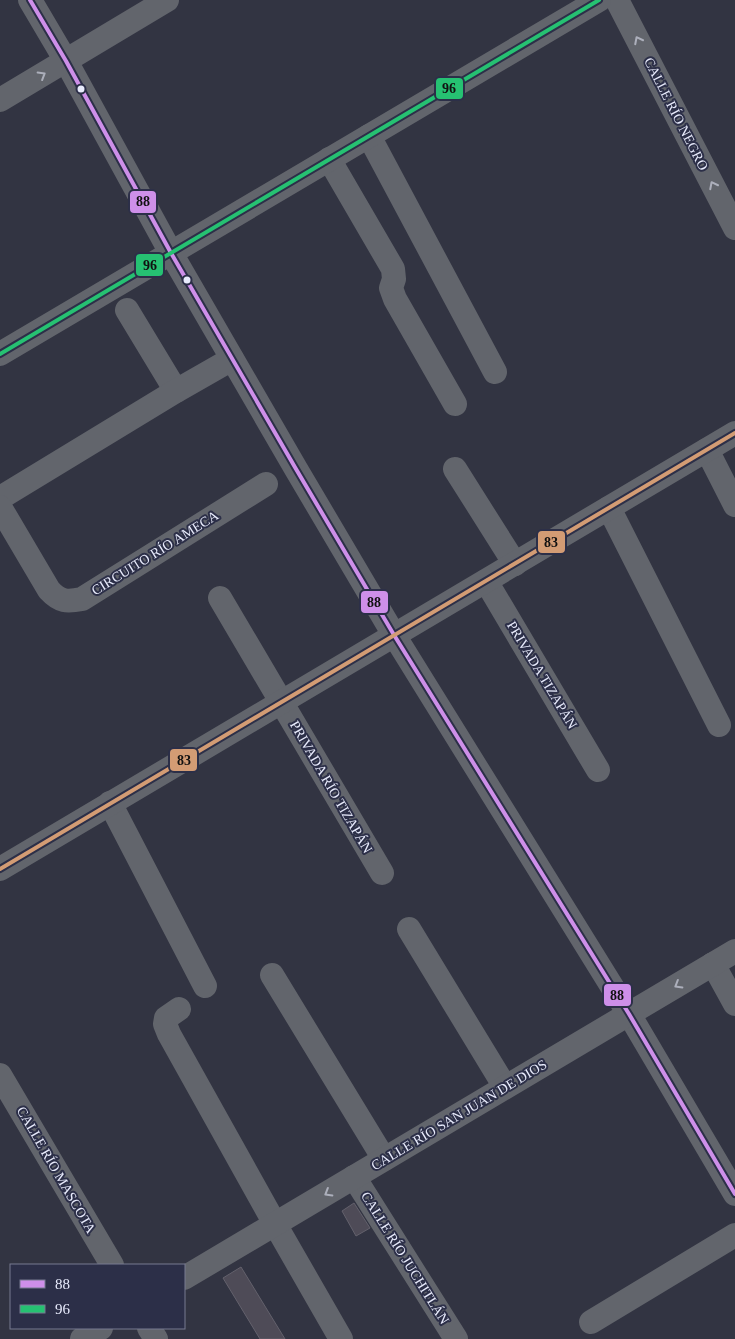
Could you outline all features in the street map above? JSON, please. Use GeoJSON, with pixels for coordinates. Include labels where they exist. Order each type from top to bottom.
{"type":"FeatureCollection","features":[{"type":"Feature","properties":{"kind":"street"},"geometry":{"type":"LineString","coordinates":[[30,0],[66,61],[171,253],[394,635],[629,1014],[735,1194]]}},
{"type":"Feature","properties":{"kind":"street"},"geometry":{"type":"LineString","coordinates":[[0,100],[167,0]]}},
{"type":"Feature","properties":{"kind":"street"},"geometry":{"type":"LineString","coordinates":[[0,354],[599,0]]}},
{"type":"Feature","properties":{"kind":"street","name":"CALLE RÍO NEGRO"},"geometry":{"type":"LineString","coordinates":[[618,0],[735,228]]}},
{"type":"Feature","properties":{"kind":"street"},"geometry":{"type":"LineString","coordinates":[[369,136],[495,372]]}},
{"type":"Feature","properties":{"kind":"street"},"geometry":{"type":"LineString","coordinates":[[329,160],[393,270],[394,279],[391,288],[395,299],[455,404]]}},
{"type":"Feature","properties":{"kind":"street"},"geometry":{"type":"LineString","coordinates":[[127,310],[176,391]]}},
{"type":"Feature","properties":{"kind":"street"},"geometry":{"type":"LineString","coordinates":[[0,498],[232,359]]}},
{"type":"Feature","properties":{"kind":"street"},"geometry":{"type":"LineString","coordinates":[[0,869],[735,433]]}},
{"type":"Feature","properties":{"kind":"street"},"geometry":{"type":"LineString","coordinates":[[707,450],[735,506]]}},
{"type":"Feature","properties":{"kind":"street"},"geometry":{"type":"LineString","coordinates":[[456,470],[515,564]]}},
{"type":"Feature","properties":{"kind":"street","name":"CIRCUITO RÍO AMECA"},"geometry":{"type":"LineString","coordinates":[[0,507],[49,590],[62,601],[73,601],[82,599],[266,484]]}},
{"type":"Feature","properties":{"kind":"street"},"geometry":{"type":"LineString","coordinates":[[609,508],[719,725]]}},
{"type":"Feature","properties":{"kind":"street","name":"PRIVADA TIZAPÁN"},"geometry":{"type":"LineString","coordinates":[[486,581],[598,770]]}},
{"type":"Feature","properties":{"kind":"street","name":"PRIVADA RÍO TIZAPÁN"},"geometry":{"type":"LineString","coordinates":[[220,598],[382,873]]}},
{"type":"Feature","properties":{"kind":"street"},"geometry":{"type":"LineString","coordinates":[[110,804],[205,986]]}},
{"type":"Feature","properties":{"kind":"street"},"geometry":{"type":"LineString","coordinates":[[409,929],[505,1088]]}},
{"type":"Feature","properties":{"kind":"street","name":"CALLE RÍO SAN JUAN DE DIOS"},"geometry":{"type":"LineString","coordinates":[[185,1277],[735,951]]}},
{"type":"Feature","properties":{"kind":"street"},"geometry":{"type":"LineString","coordinates":[[713,964],[735,1004]]}},
{"type":"Feature","properties":{"kind":"street"},"geometry":{"type":"LineString","coordinates":[[272,974],[384,1159]]}},
{"type":"Feature","properties":{"kind":"street"},"geometry":{"type":"LineString","coordinates":[[179,1009],[166,1018],[165,1024],[169,1034],[341,1339]]}},
{"type":"Feature","properties":{"kind":"street","name":"CALLE RÍO MASCOTA"},"geometry":{"type":"LineString","coordinates":[[0,1075],[111,1264]]}},
{"type":"Feature","properties":{"kind":"street","name":"CALLE RÍO JUCHITLÁN"},"geometry":{"type":"LineString","coordinates":[[354,1177],[456,1339]]}},
{"type":"Feature","properties":{"kind":"street"},"geometry":{"type":"LineString","coordinates":[[592,1322],[735,1235]]}},
{"type":"Feature","properties":{"kind":"street"},"geometry":{"type":"LineString","coordinates":[[82,1339],[98,1329]]}},
{"type":"Feature","properties":{"kind":"building"},"geometry":{"type":"Polygon","coordinates":[[[354,1203],[370,1228],[356,1236],[342,1211],[354,1203]]]}},
{"type":"Feature","properties":{"kind":"building"},"geometry":{"type":"Polygon","coordinates":[[[241,1267],[285,1339],[260,1339],[223,1278],[241,1267]]]}},
{"type":"Feature","properties":{"kind":"transit line","name":"88"},"geometry":{"type":"LineString","coordinates":[[30,0],[66,61],[171,253],[394,635],[629,1014],[735,1194]]}},
{"type":"Feature","properties":{"kind":"transit line","name":"96"},"geometry":{"type":"LineString","coordinates":[[0,354],[599,0]]}},
{"type":"Feature","properties":{"kind":"transit line","name":"83"},"geometry":{"type":"LineString","coordinates":[[0,869],[735,433]]}}]}
